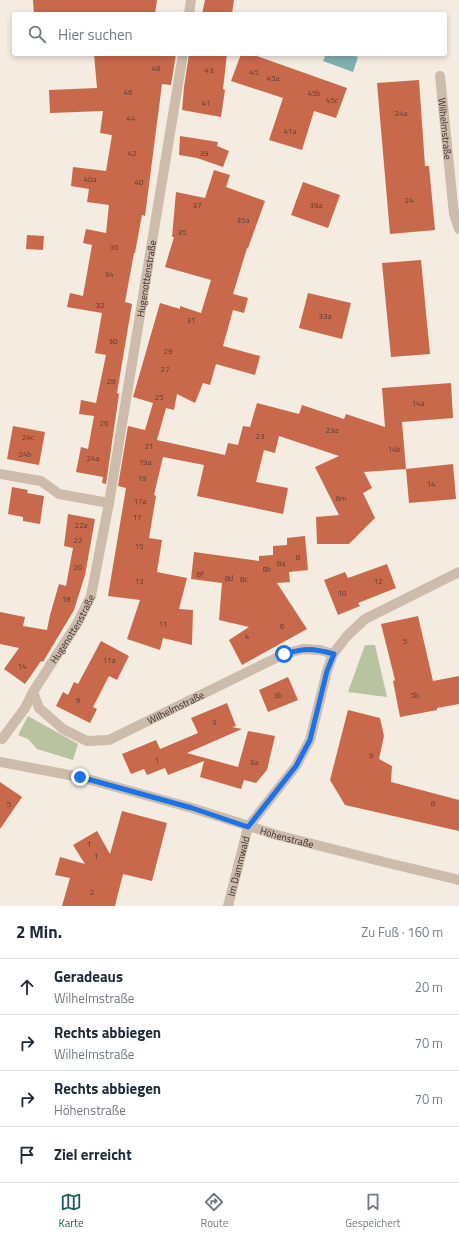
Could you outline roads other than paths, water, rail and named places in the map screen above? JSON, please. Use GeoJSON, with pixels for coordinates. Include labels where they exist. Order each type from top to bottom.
{"type":"FeatureCollection","features":[{"type":"Feature","properties":{"kind":"street"},"geometry":{"type":"LineString","coordinates":[[189,12],[191,0]]}},
{"type":"Feature","properties":{"kind":"street","name":"Hugenottenstraße"},"geometry":{"type":"LineString","coordinates":[[2,739],[25,708],[33,692],[78,622],[91,596],[109,503],[183,56]]}},
{"type":"Feature","properties":{"kind":"street","name":"Wilhelmstraße"},"geometry":{"type":"LineString","coordinates":[[440,76],[454,214],[459,229]]}},
{"type":"Feature","properties":{"kind":"street"},"geometry":{"type":"LineString","coordinates":[[0,474],[41,481],[59,494],[109,503]]}},
{"type":"Feature","properties":{"kind":"street"},"geometry":{"type":"LineString","coordinates":[[248,827],[296,766],[310,740],[327,671],[334,654],[347,636],[365,620],[459,572]]}},
{"type":"Feature","properties":{"kind":"street","name":"Wilhelmstraße"},"geometry":{"type":"LineString","coordinates":[[33,692],[39,708],[63,729],[87,741],[109,740],[284,654],[303,649],[320,650],[334,654]]}},
{"type":"Feature","properties":{"kind":"street","name":"Höhenstraße"},"geometry":{"type":"LineString","coordinates":[[0,762],[80,777],[192,808],[248,827],[459,880]]}},
{"type":"Feature","properties":{"kind":"street","name":"Im Dammwald"},"geometry":{"type":"LineString","coordinates":[[228,906],[248,827]]}},
{"type":"Feature","properties":{"kind":"water"},"geometry":{"type":"Polygon","coordinates":[[[325,56],[358,57],[353,72],[323,61],[325,56]]]}}]}
